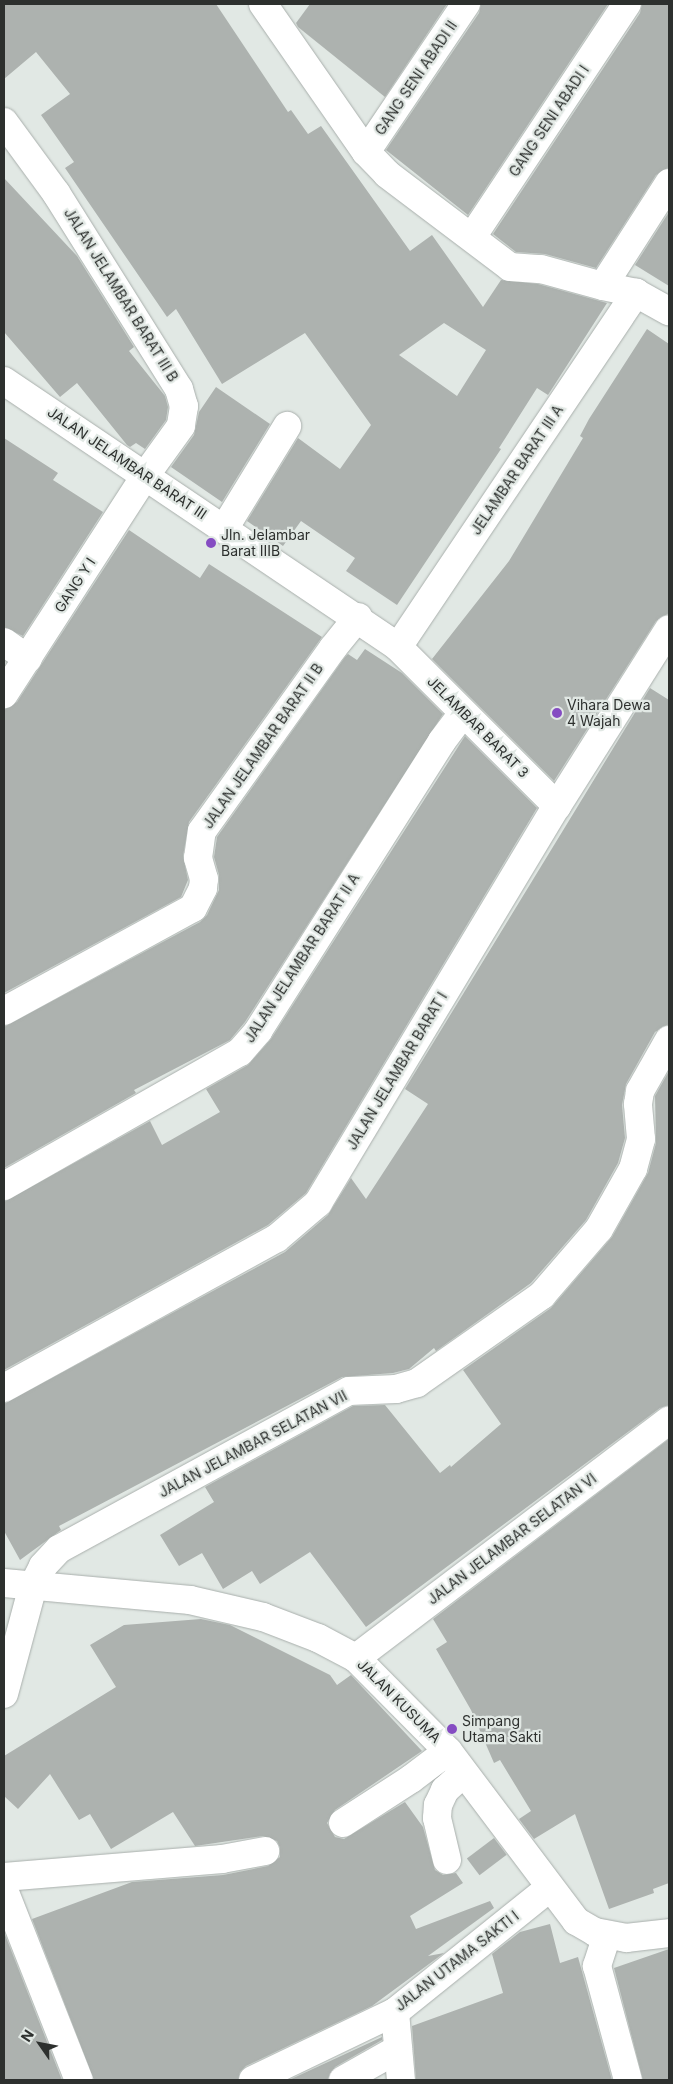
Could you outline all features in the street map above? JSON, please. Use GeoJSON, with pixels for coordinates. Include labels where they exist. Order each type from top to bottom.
{"type":"FeatureCollection","features":[{"type":"Feature","properties":{"kind":"street"},"geometry":{"type":"LineString","coordinates":[[263,4],[366,152],[387,174],[510,267],[541,269],[636,293],[669,311]]}},
{"type":"Feature","properties":{"kind":"street","name":"GANG SENI ABADI II"},"geometry":{"type":"LineString","coordinates":[[366,152],[466,4]]}},
{"type":"Feature","properties":{"kind":"street","name":"GANG SENI ABADI I"},"geometry":{"type":"LineString","coordinates":[[472,238],[627,4]]}},
{"type":"Feature","properties":{"kind":"street","name":"JALAN JELAMBAR BARAT III B"},"geometry":{"type":"LineString","coordinates":[[4,122],[56,193],[179,389],[184,406],[181,426],[145,476]]}},
{"type":"Feature","properties":{"kind":"street"},"geometry":{"type":"LineString","coordinates":[[603,286],[669,183]]}},
{"type":"Feature","properties":{"kind":"street","name":"JELAMBAR BARAT III A"},"geometry":{"type":"LineString","coordinates":[[398,647],[636,293]]}},
{"type":"Feature","properties":{"kind":"street","name":"JALAN JELAMBAR BARAT III"},"geometry":{"type":"LineString","coordinates":[[4,381],[358,617],[398,647]]}},
{"type":"Feature","properties":{"kind":"street"},"geometry":{"type":"LineString","coordinates":[[224,528],[287,426]]}},
{"type":"Feature","properties":{"kind":"street","name":"GANG Y I"},"geometry":{"type":"LineString","coordinates":[[4,694],[145,476]]}},
{"type":"Feature","properties":{"kind":"street","name":"JALAN JELAMBAR BARAT II B"},"geometry":{"type":"LineString","coordinates":[[4,1011],[193,908],[203,888],[198,852],[205,826],[332,648],[358,617]]}},
{"type":"Feature","properties":{"kind":"street","name":"JALAN JELAMBAR BARAT I"},"geometry":{"type":"LineString","coordinates":[[4,1388],[277,1238],[318,1203],[557,806],[669,629]]}},
{"type":"Feature","properties":{"kind":"street"},"geometry":{"type":"LineString","coordinates":[[4,642],[28,659]]}},
{"type":"Feature","properties":{"kind":"street","name":"JELAMBAR BARAT 3"},"geometry":{"type":"LineString","coordinates":[[398,647],[557,806]]}},
{"type":"Feature","properties":{"kind":"street","name":"JALAN JELAMBAR BARAT II A"},"geometry":{"type":"LineString","coordinates":[[4,1186],[240,1052],[258,1031],[442,741],[463,713]]}},
{"type":"Feature","properties":{"kind":"street","name":"JALAN JELAMBAR SELATAN VII"},"geometry":{"type":"LineString","coordinates":[[4,1694],[33,1586],[43,1566],[59,1549],[349,1391],[396,1390],[417,1383],[542,1295],[599,1229],[633,1169],[641,1139],[638,1104],[640,1091],[669,1040]]}},
{"type":"Feature","properties":{"kind":"street","name":"JALAN JELAMBAR SELATAN VI"},"geometry":{"type":"LineString","coordinates":[[356,1658],[669,1420]]}},
{"type":"Feature","properties":{"kind":"street","name":"JALAN KUSUMA"},"geometry":{"type":"LineString","coordinates":[[4,1583],[190,1600],[220,1605],[263,1616],[318,1638],[356,1658],[448,1750],[549,1888],[576,1921],[601,1934]]}},
{"type":"Feature","properties":{"kind":"street"},"geometry":{"type":"LineString","coordinates":[[343,1823],[411,1779],[448,1750]]}},
{"type":"Feature","properties":{"kind":"street"},"geometry":{"type":"LineString","coordinates":[[447,1860],[438,1818],[438,1805],[445,1790],[464,1773]]}},
{"type":"Feature","properties":{"kind":"street"},"geometry":{"type":"LineString","coordinates":[[4,1877],[222,1859],[266,1852]]}},
{"type":"Feature","properties":{"kind":"street","name":"JALAN UTAMA SAKTI I"},"geometry":{"type":"LineString","coordinates":[[253,2080],[394,2012],[549,1888]]}},
{"type":"Feature","properties":{"kind":"street"},"geometry":{"type":"LineString","coordinates":[[4,1890],[78,2080]]}},
{"type":"Feature","properties":{"kind":"street"},"geometry":{"type":"LineString","coordinates":[[628,2080],[597,1966],[601,1934],[626,1938],[669,1933]]}},
{"type":"Feature","properties":{"kind":"street"},"geometry":{"type":"LineString","coordinates":[[394,2012],[401,2080]]}},
{"type":"Feature","properties":{"kind":"street"},"geometry":{"type":"LineString","coordinates":[[343,2080],[398,2049]]}},
{"type":"Feature","properties":{"kind":"building"},"geometry":{"type":"Polygon","coordinates":[[[4,4],[216,4],[288,112],[291,110],[308,134],[321,126],[410,251],[432,235],[483,307],[501,280],[538,284],[607,303],[548,395],[537,388],[499,448],[501,449],[397,605],[346,571],[355,558],[301,521],[283,546],[247,521],[298,438],[340,469],[371,425],[305,333],[222,384],[176,309],[167,317],[65,168],[74,162],[41,115],[70,94],[36,52],[4,79],[4,4]],[[444,323],[399,355],[457,396],[486,350],[444,323]]]}},
{"type":"Feature","properties":{"kind":"building"},"geometry":{"type":"Polygon","coordinates":[[[310,4],[447,4],[385,97],[298,27],[296,23],[310,4]]]}},
{"type":"Feature","properties":{"kind":"building"},"geometry":{"type":"Polygon","coordinates":[[[481,4],[608,4],[468,215],[386,150],[479,13],[481,4]]]}},
{"type":"Feature","properties":{"kind":"building"},"geometry":{"type":"Polygon","coordinates":[[[642,4],[669,4],[669,167],[656,175],[596,268],[545,254],[516,252],[493,234],[640,13],[642,4]]]}},
{"type":"Feature","properties":{"kind":"building"},"geometry":{"type":"Polygon","coordinates":[[[4,178],[77,256],[134,347],[129,351],[165,396],[168,407],[166,420],[145,449],[136,443],[130,447],[127,445],[77,383],[60,397],[4,332],[4,178]]]}},
{"type":"Feature","properties":{"kind":"building"},"geometry":{"type":"Polygon","coordinates":[[[669,212],[669,286],[635,265],[669,212]]]}},
{"type":"Feature","properties":{"kind":"building"},"geometry":{"type":"Polygon","coordinates":[[[647,329],[669,344],[669,613],[656,621],[554,781],[432,659],[509,561],[583,438],[580,436],[589,419],[647,329]]]}},
{"type":"Feature","properties":{"kind":"building"},"geometry":{"type":"Polygon","coordinates":[[[216,387],[270,424],[222,502],[171,467],[194,435],[199,412],[216,387]]]}},
{"type":"Feature","properties":{"kind":"building"},"geometry":{"type":"Polygon","coordinates":[[[4,438],[58,473],[53,480],[103,512],[23,636],[4,627],[4,438]]]}},
{"type":"Feature","properties":{"kind":"building"},"geometry":{"type":"Polygon","coordinates":[[[129,530],[200,578],[209,564],[322,637],[189,822],[183,856],[188,880],[181,897],[4,993],[4,710],[17,702],[129,530]]]}},
{"type":"Feature","properties":{"kind":"building"},"geometry":{"type":"Polygon","coordinates":[[[365,649],[402,673],[443,714],[245,1022],[230,1040],[134,1090],[136,1093],[4,1168],[4,1027],[200,922],[207,915],[219,890],[219,875],[214,857],[217,837],[345,657],[348,654],[357,660],[365,649]]]}},
{"type":"Feature","properties":{"kind":"building"},"geometry":{"type":"Polygon","coordinates":[[[650,688],[669,700],[669,1024],[655,1032],[626,1084],[622,1105],[625,1138],[618,1163],[586,1220],[531,1283],[436,1351],[434,1348],[409,1369],[393,1373],[342,1377],[59,1526],[61,1530],[20,1560],[4,1531],[4,1404],[285,1252],[328,1215],[351,1178],[366,1199],[428,1104],[405,1089],[650,688]]]}},
{"type":"Feature","properties":{"kind":"building"},"geometry":{"type":"Polygon","coordinates":[[[465,736],[537,808],[306,1193],[268,1225],[4,1370],[4,1202],[150,1121],[162,1145],[220,1112],[206,1089],[248,1065],[271,1039],[465,736]]]}},
{"type":"Feature","properties":{"kind":"building"},"geometry":{"type":"Polygon","coordinates":[[[669,1071],[669,1405],[660,1408],[366,1627],[310,1552],[260,1584],[252,1571],[223,1589],[202,1553],[179,1566],[160,1535],[214,1502],[205,1487],[353,1406],[385,1405],[440,1473],[450,1465],[451,1467],[501,1424],[463,1370],[551,1308],[612,1237],[648,1173],[656,1143],[655,1096],[669,1071]]]}},
{"type":"Feature","properties":{"kind":"building"},"geometry":{"type":"Polygon","coordinates":[[[669,1439],[669,1883],[653,1889],[654,1893],[609,1909],[575,1814],[534,1839],[519,1819],[531,1811],[500,1760],[494,1763],[471,1710],[436,1649],[447,1642],[433,1619],[669,1439]]]}},
{"type":"Feature","properties":{"kind":"building"},"geometry":{"type":"Polygon","coordinates":[[[201,1619],[230,1625],[330,1675],[337,1685],[351,1675],[422,1751],[335,1810],[327,1823],[335,1837],[344,1839],[405,1802],[423,1827],[435,1870],[443,1875],[456,1873],[463,1883],[410,1916],[416,1929],[490,1901],[494,1908],[428,1956],[444,1953],[372,2006],[246,2066],[240,2072],[238,2080],[94,2080],[32,1919],[132,1882],[223,1875],[268,1866],[280,1857],[280,1848],[277,1841],[263,1836],[195,1846],[173,1812],[111,1849],[90,1814],[79,1820],[50,1774],[18,1809],[4,1796],[4,1756],[116,1687],[90,1645],[124,1625],[201,1619]]]}},
{"type":"Feature","properties":{"kind":"building"},"geometry":{"type":"Polygon","coordinates":[[[494,1838],[507,1855],[479,1875],[467,1858],[494,1838]]]}},
{"type":"Feature","properties":{"kind":"building"},"geometry":{"type":"Polygon","coordinates":[[[550,1924],[560,1963],[578,1957],[612,2080],[416,2080],[412,2026],[503,1993],[492,1954],[520,1932],[550,1924]]]}},
{"type":"Feature","properties":{"kind":"building"},"geometry":{"type":"Polygon","coordinates":[[[4,1932],[62,2080],[4,2080],[4,1932]]]}},
{"type":"Feature","properties":{"kind":"building"},"geometry":{"type":"Polygon","coordinates":[[[669,1949],[669,2080],[643,2080],[614,1968],[669,1949]]]}},
{"type":"Feature","properties":{"kind":"building"},"geometry":{"type":"Polygon","coordinates":[[[382,2037],[382,2040],[335,2067],[327,2080],[289,2080],[382,2037]]]}},
{"type":"Feature","properties":{"kind":"place","name":"Jln. Jelambar Barat IIIB"},"geometry":{"type":"Point","coordinates":[211,543]}},
{"type":"Feature","properties":{"kind":"place","name":"Vihara Dewa 4 Wajah"},"geometry":{"type":"Point","coordinates":[557,713]}},
{"type":"Feature","properties":{"kind":"place","name":"Simpang Utama Sakti"},"geometry":{"type":"Point","coordinates":[452,1729]}}]}
